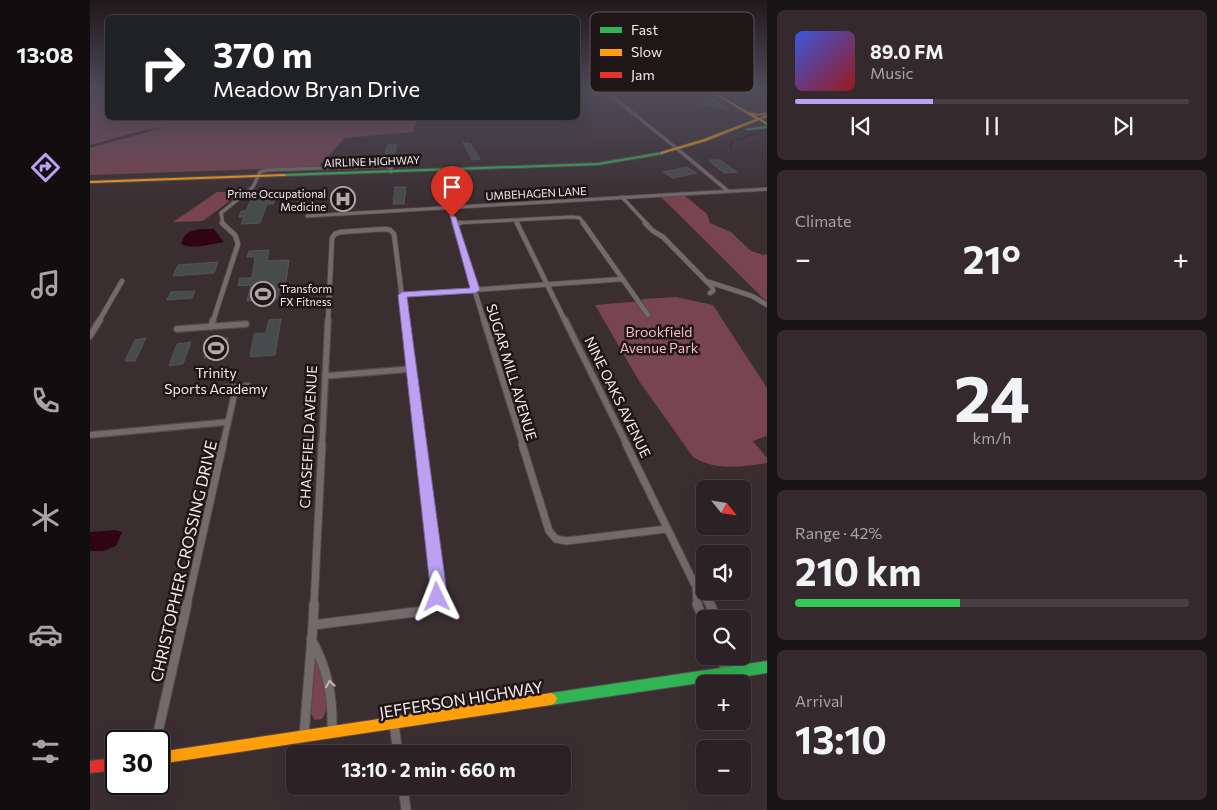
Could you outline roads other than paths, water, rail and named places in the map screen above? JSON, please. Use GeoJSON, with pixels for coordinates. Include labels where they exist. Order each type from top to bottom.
{"type":"FeatureCollection","features":[{"type":"Feature","properties":{"kind":"main road","name":"AIRLINE HIGHWAY"},"geometry":{"type":"LineString","coordinates":[[95,184],[421,176],[604,169],[641,164],[680,152],[718,135],[744,127]]}},
{"type":"Feature","properties":{"kind":"main road","name":"AIRLINE HIGHWAY"},"geometry":{"type":"LineString","coordinates":[[257,179],[598,164],[680,152],[693,152],[752,127]]}},
{"type":"Feature","properties":{"kind":"main road"},"geometry":{"type":"LineString","coordinates":[[693,152],[721,138],[718,135]]}},
{"type":"Feature","properties":{"kind":"main road"},"geometry":{"type":"LineString","coordinates":[[421,176],[497,172],[501,171],[500,168]]}},
{"type":"Feature","properties":{"kind":"main road","name":"JEFFERSON HIGHWAY"},"geometry":{"type":"LineString","coordinates":[[170,756],[767,667]]}},
{"type":"Feature","properties":{"kind":"main road"},"geometry":{"type":"LineString","coordinates":[[90,767],[105,765]]}},
{"type":"Feature","properties":{"kind":"street"},"geometry":{"type":"LineString","coordinates":[[649,127],[728,191]]}},
{"type":"Feature","properties":{"kind":"street"},"geometry":{"type":"LineString","coordinates":[[211,327],[238,244],[238,238],[234,233],[221,224],[221,213],[253,187],[257,179]]}},
{"type":"Feature","properties":{"kind":"street","name":"UMBEHAGEN LANE"},"geometry":{"type":"LineString","coordinates":[[307,216],[767,189]]}},
{"type":"Feature","properties":{"kind":"street"},"geometry":{"type":"LineString","coordinates":[[622,197],[653,231],[663,237],[706,280],[713,290],[710,293]]}},
{"type":"Feature","properties":{"kind":"street","name":"SUGAR MILL AVENUE"},"geometry":{"type":"LineString","coordinates":[[452,216],[545,522],[551,534],[559,540],[566,541],[667,529]]}},
{"type":"Feature","properties":{"kind":"street"},"geometry":{"type":"LineString","coordinates":[[454,223],[572,216],[582,219],[648,315]]}},
{"type":"Feature","properties":{"kind":"street","name":"NINE OAKS AVENUE"},"geometry":{"type":"LineString","coordinates":[[516,220],[696,587],[694,594],[699,610]]}},
{"type":"Feature","properties":{"kind":"street","name":"CHASEFIELD AVENUE"},"geometry":{"type":"LineString","coordinates":[[304,736],[313,625],[333,236],[341,232],[390,230],[394,234],[402,295]]}},
{"type":"Feature","properties":{"kind":"street"},"geometry":{"type":"LineString","coordinates":[[313,625],[422,610],[430,607],[437,597],[438,586],[402,295],[623,279]]}},
{"type":"Feature","properties":{"kind":"street"},"geometry":{"type":"LineString","coordinates":[[706,280],[752,296],[767,305]]}},
{"type":"Feature","properties":{"kind":"street"},"geometry":{"type":"LineString","coordinates":[[90,336],[122,281]]}},
{"type":"Feature","properties":{"kind":"street"},"geometry":{"type":"LineString","coordinates":[[296,304],[329,302]]}},
{"type":"Feature","properties":{"kind":"street"},"geometry":{"type":"LineString","coordinates":[[177,329],[246,324]]}},
{"type":"Feature","properties":{"kind":"street"},"geometry":{"type":"LineString","coordinates":[[325,376],[411,369]]}},
{"type":"Feature","properties":{"kind":"street"},"geometry":{"type":"LineString","coordinates":[[224,388],[248,386]]}},
{"type":"Feature","properties":{"kind":"street","name":"CHRISTOPHER CROSSING DRIVE"},"geometry":{"type":"LineString","coordinates":[[158,730],[236,387]]}},
{"type":"Feature","properties":{"kind":"street"},"geometry":{"type":"LineString","coordinates":[[90,435],[228,422]]}},
{"type":"Feature","properties":{"kind":"street"},"geometry":{"type":"LineString","coordinates":[[312,639],[324,661],[328,674],[332,698],[332,732]]}},
{"type":"Feature","properties":{"kind":"street"},"geometry":{"type":"LineString","coordinates":[[724,665],[727,673]]}},
{"type":"Feature","properties":{"kind":"street"},"geometry":{"type":"LineString","coordinates":[[740,665],[743,670]]}},
{"type":"Feature","properties":{"kind":"street"},"geometry":{"type":"LineString","coordinates":[[394,723],[397,745]]}},
{"type":"Feature","properties":{"kind":"street"},"geometry":{"type":"LineString","coordinates":[[404,795],[406,810]]}},
{"type":"Feature","properties":{"kind":"waterway"},"geometry":{"type":"LineString","coordinates":[[738,140],[767,129]]}},
{"type":"Feature","properties":{"kind":"waterway"},"geometry":{"type":"LineString","coordinates":[[731,148],[730,144],[734,141]]}},
{"type":"Feature","properties":{"kind":"place","name":"Prime Occupational Medicine"},"geometry":{"type":"Point","coordinates":[343,199]}},
{"type":"Feature","properties":{"kind":"place","name":"Transform FX Fitness"},"geometry":{"type":"Point","coordinates":[263,294]}},
{"type":"Feature","properties":{"kind":"place","name":"Trinity Sports Academy"},"geometry":{"type":"Point","coordinates":[216,348]}},
{"type":"Feature","properties":{"kind":"park label","name":"Brookfield Avenue Park"},"geometry":{"type":"Point","coordinates":[659,340]}}]}
